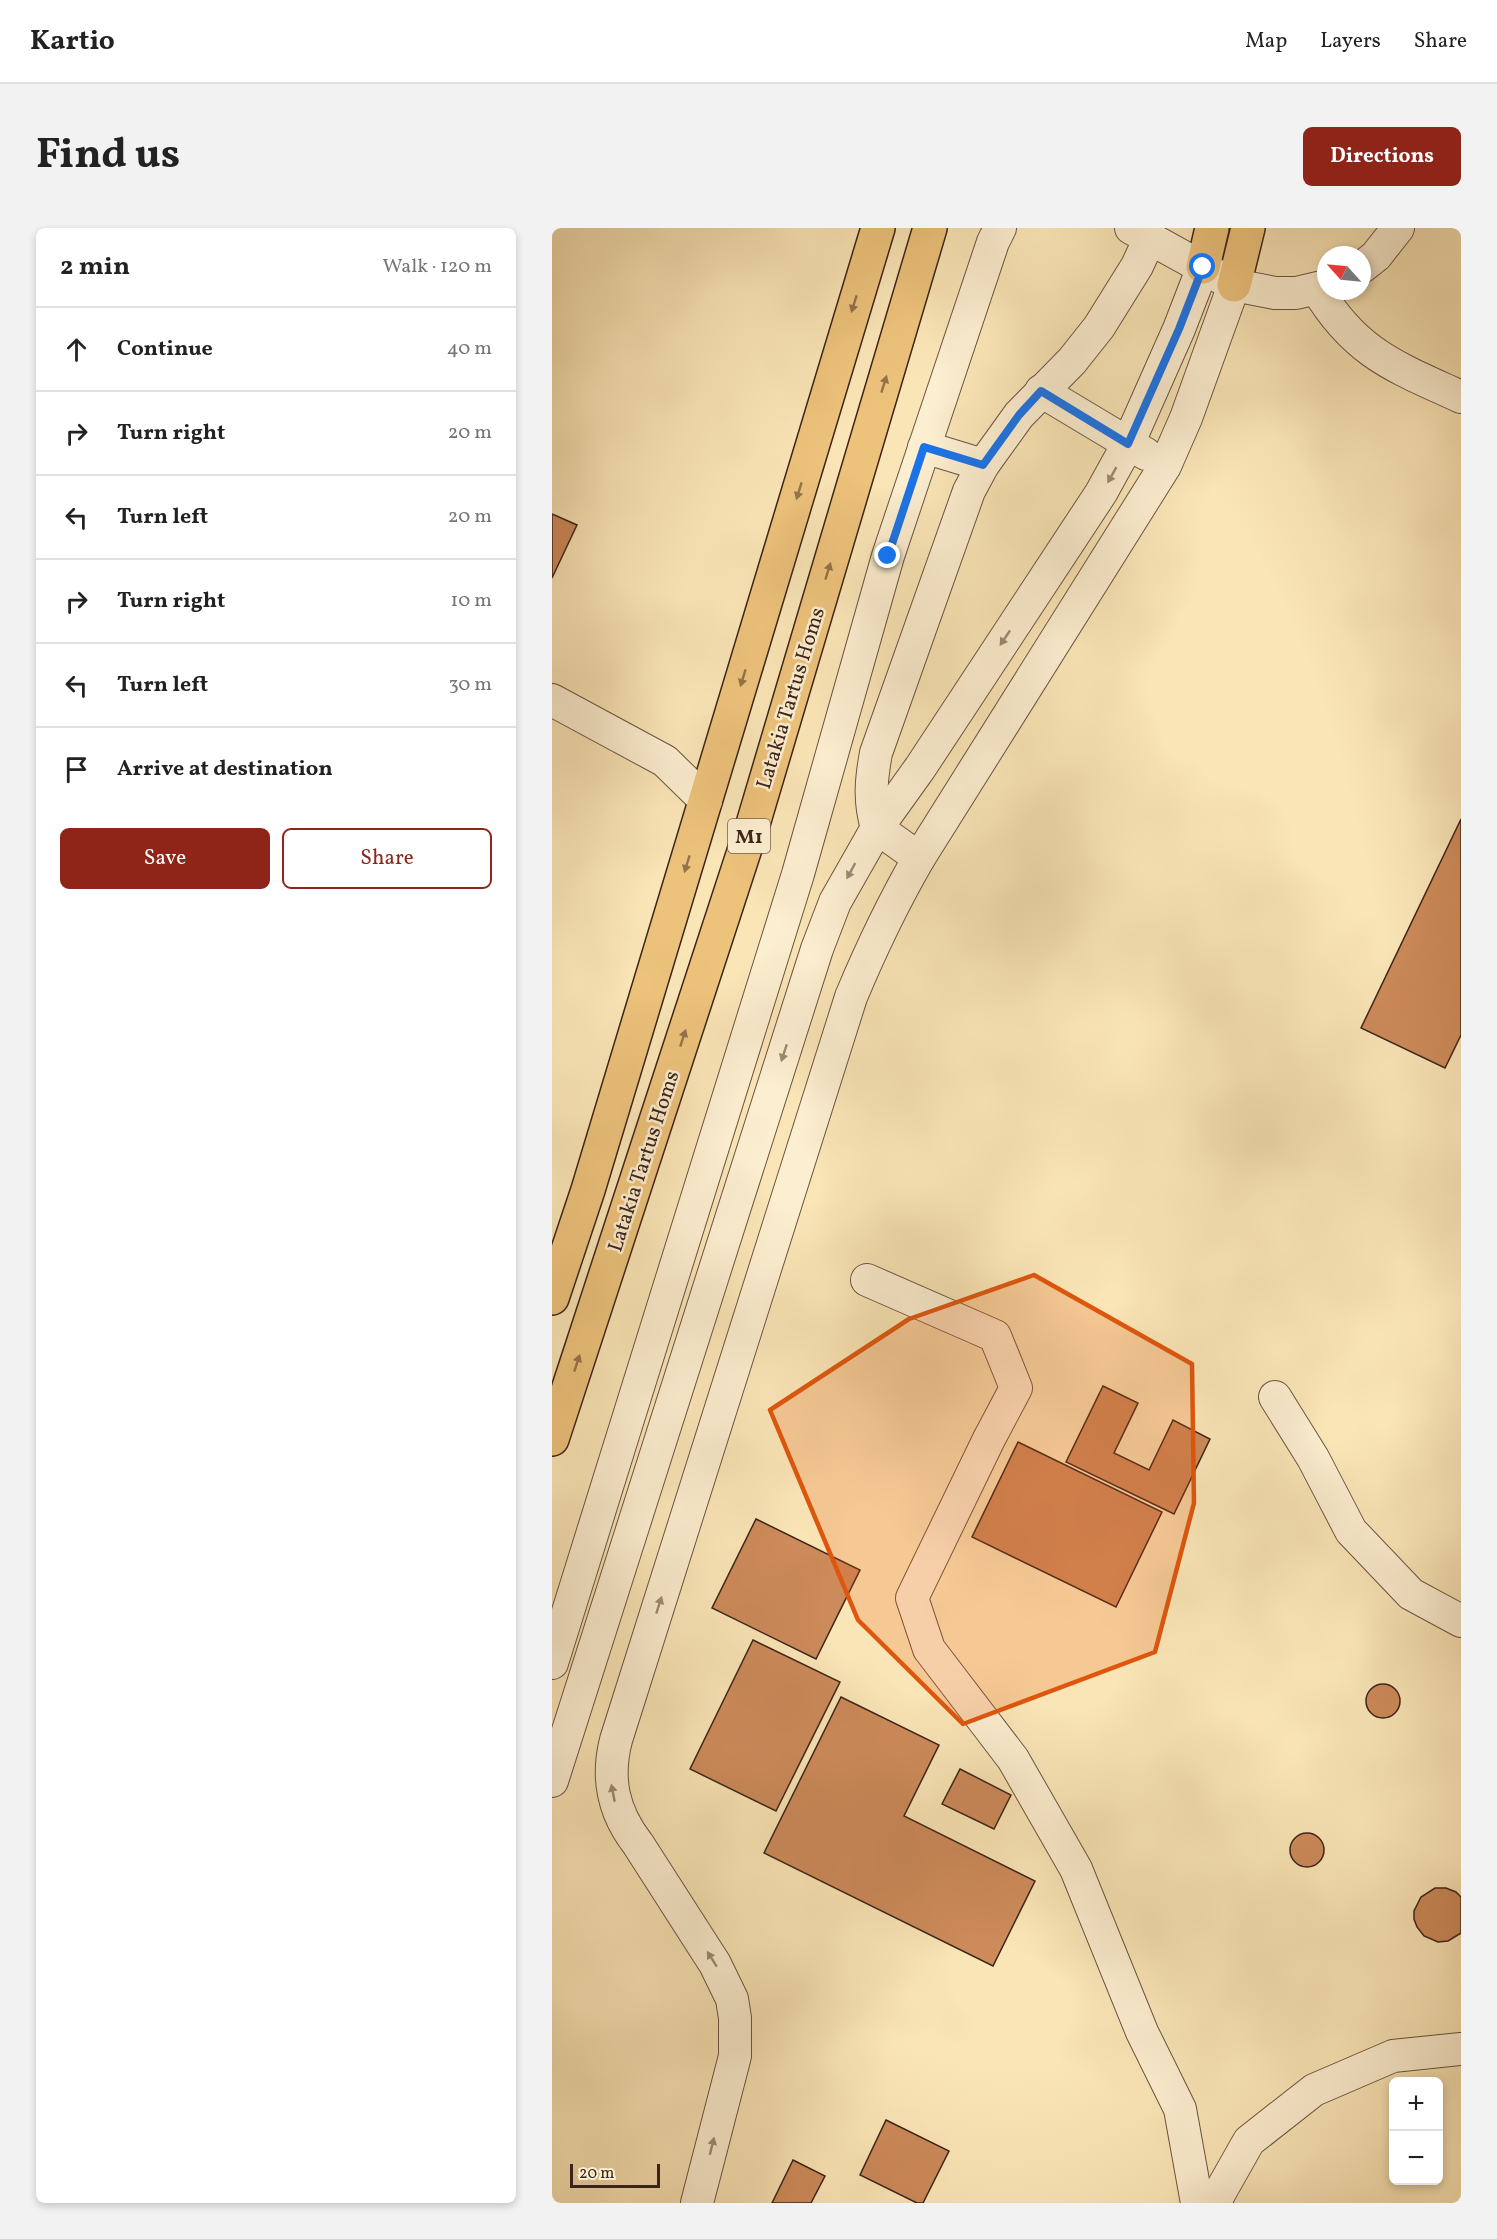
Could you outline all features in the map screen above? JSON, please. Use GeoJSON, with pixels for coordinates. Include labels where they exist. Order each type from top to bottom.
{"type":"FeatureCollection","features":[{"type":"Feature","properties":{"kind":"highway"},"geometry":{"type":"LineString","coordinates":[[858,228],[866,265]]}},
{"type":"Feature","properties":{"kind":"highway","name":"M1"},"geometry":{"type":"LineString","coordinates":[[552,1298],[588,1190],[878,228]]}},
{"type":"Feature","properties":{"kind":"highway","name":"Latakia Tartus Homs"},"geometry":{"type":"LineString","coordinates":[[552,1439],[753,824],[930,228]]}},
{"type":"Feature","properties":{"kind":"highway"},"geometry":{"type":"LineString","coordinates":[[1203,267],[1212,228]]}},
{"type":"Feature","properties":{"kind":"highway"},"geometry":{"type":"LineString","coordinates":[[1234,285],[1248,228]]}},
{"type":"Feature","properties":{"kind":"street"},"geometry":{"type":"LineString","coordinates":[[552,1663],[798,874],[888,556],[993,242],[1000,228]]}},
{"type":"Feature","properties":{"kind":"street"},"geometry":{"type":"LineString","coordinates":[[1371,260],[1398,228]]}},
{"type":"Feature","properties":{"kind":"street"},"geometry":{"type":"LineString","coordinates":[[920,858],[877,828],[870,798],[876,753],[969,491],[983,465],[1019,415],[1072,361],[1099,327],[1137,266],[1140,233],[1234,285],[1275,293],[1296,293],[1317,288]]}},
{"type":"Feature","properties":{"kind":"street"},"geometry":{"type":"LineString","coordinates":[[552,1781],[817,949],[835,902],[877,828],[920,768],[1101,493],[1128,444],[1179,329],[1203,267]]}},
{"type":"Feature","properties":{"kind":"street"},"geometry":{"type":"LineString","coordinates":[[697,2203],[735,2056],[737,2037],[734,2008],[715,1964],[626,1829],[612,1795],[611,1758],[851,997],[873,944],[892,905],[920,858],[1165,466],[1186,418],[1234,285]]}},
{"type":"Feature","properties":{"kind":"street"},"geometry":{"type":"LineString","coordinates":[[1329,300],[1342,326],[1377,356],[1461,397]]}},
{"type":"Feature","properties":{"kind":"street"},"geometry":{"type":"LineString","coordinates":[[1041,391],[1165,466]]}},
{"type":"Feature","properties":{"kind":"street"},"geometry":{"type":"LineString","coordinates":[[924,447],[983,465]]}},
{"type":"Feature","properties":{"kind":"street"},"geometry":{"type":"LineString","coordinates":[[552,700],[664,761],[706,801]]}},
{"type":"Feature","properties":{"kind":"street"},"geometry":{"type":"LineString","coordinates":[[867,1280],[995,1336],[1016,1388],[912,1598],[929,1649],[1013,1759],[1076,1869],[1142,2032],[1180,2109],[1197,2203]]}},
{"type":"Feature","properties":{"kind":"street"},"geometry":{"type":"LineString","coordinates":[[1275,1397],[1313,1458],[1351,1531],[1411,1594],[1461,1621]]}},
{"type":"Feature","properties":{"kind":"street"},"geometry":{"type":"LineString","coordinates":[[1216,2203],[1249,2141],[1314,2090],[1393,2056],[1461,2049]]}},
{"type":"Feature","properties":{"kind":"highlighted area"},"geometry":{"type":"Polygon","coordinates":[[[1034,1275],[1192,1364],[1194,1503],[1155,1652],[963,1724],[858,1620],[770,1410],[909,1319],[1034,1275]]]}},
{"type":"Feature","properties":{"kind":"building"},"geometry":{"type":"Polygon","coordinates":[[[552,514],[577,525],[552,578],[552,514]]]}},
{"type":"Feature","properties":{"kind":"building"},"geometry":{"type":"Polygon","coordinates":[[[1461,819],[1461,1035],[1445,1068],[1361,1028],[1461,819]]]}},
{"type":"Feature","properties":{"kind":"building"},"geometry":{"type":"Polygon","coordinates":[[[1103,1386],[1138,1403],[1114,1453],[1149,1470],[1173,1420],[1210,1439],[1174,1514],[1066,1462],[1103,1386]]]}},
{"type":"Feature","properties":{"kind":"building"},"geometry":{"type":"Polygon","coordinates":[[[1018,1442],[1162,1512],[1116,1607],[972,1537],[1018,1442]]]}},
{"type":"Feature","properties":{"kind":"building"},"geometry":{"type":"Polygon","coordinates":[[[756,1519],[860,1570],[816,1659],[712,1608],[756,1519]]]}},
{"type":"Feature","properties":{"kind":"building"},"geometry":{"type":"Polygon","coordinates":[[[753,1640],[840,1682],[776,1811],[690,1769],[753,1640]]]}},
{"type":"Feature","properties":{"kind":"building"},"geometry":{"type":"Polygon","coordinates":[[[1383,1684],[1395,1689],[1400,1701],[1395,1713],[1383,1718],[1371,1713],[1366,1701],[1371,1689],[1383,1684]]]}},
{"type":"Feature","properties":{"kind":"building"},"geometry":{"type":"Polygon","coordinates":[[[841,1697],[939,1745],[904,1816],[1035,1881],[993,1966],[764,1853],[841,1697]]]}},
{"type":"Feature","properties":{"kind":"building"},"geometry":{"type":"Polygon","coordinates":[[[960,1769],[1011,1795],[994,1829],[942,1804],[960,1769]]]}},
{"type":"Feature","properties":{"kind":"building"},"geometry":{"type":"Polygon","coordinates":[[[1307,1833],[1319,1838],[1324,1850],[1319,1862],[1307,1867],[1295,1862],[1290,1850],[1295,1838],[1307,1833]]]}},
{"type":"Feature","properties":{"kind":"building"},"geometry":{"type":"Polygon","coordinates":[[[1435,1888],[1446,1888],[1461,1897],[1461,1933],[1448,1941],[1438,1942],[1424,1936],[1414,1919],[1414,1911],[1421,1897],[1435,1888]]]}},
{"type":"Feature","properties":{"kind":"building"},"geometry":{"type":"Polygon","coordinates":[[[886,2120],[949,2151],[923,2203],[917,2203],[860,2175],[886,2120]]]}},
{"type":"Feature","properties":{"kind":"building"},"geometry":{"type":"Polygon","coordinates":[[[793,2160],[825,2176],[811,2203],[772,2203],[793,2160]]]}},
{"type":"Feature","properties":{"kind":"route"},"geometry":{"type":"LineString","coordinates":[[888,556],[924,447],[983,465],[999,440],[1041,391],[1128,444],[1179,329],[1203,267]]}}]}
